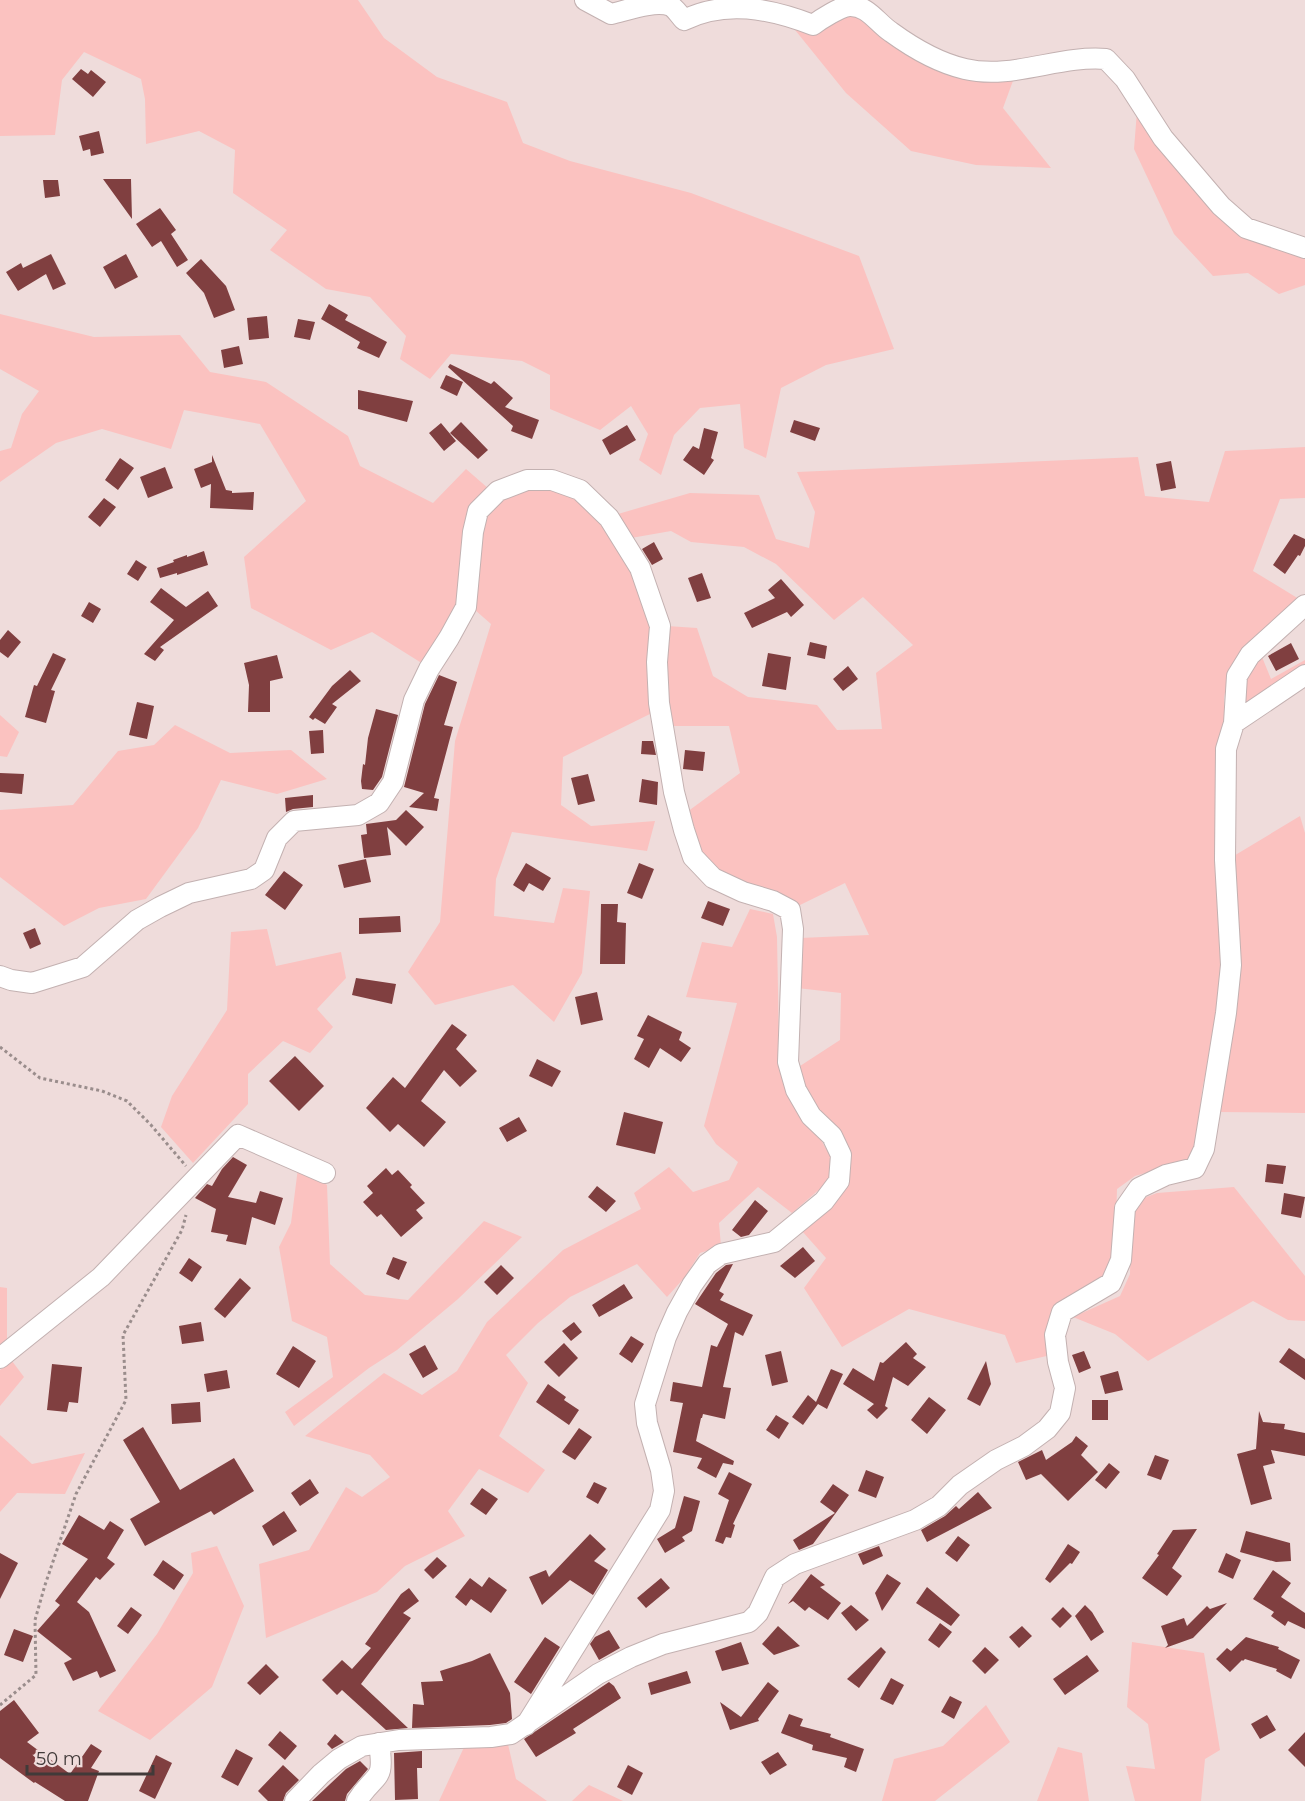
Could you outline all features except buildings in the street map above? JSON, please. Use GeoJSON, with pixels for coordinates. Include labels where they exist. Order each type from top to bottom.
{"type":"FeatureCollection","features":[{"type":"Feature","properties":{"kind":"street"},"geometry":{"type":"LineString","coordinates":[[585,0],[611,14],[630,10],[649,2],[671,5],[684,20],[707,5],[724,2],[761,5],[813,25],[849,6],[867,10],[889,31],[929,56],[965,69],[1006,72],[1090,58],[1106,59],[1125,80],[1163,138],[1221,206],[1246,228],[1305,248]]}},
{"type":"Feature","properties":{"kind":"street"},"geometry":{"type":"LineString","coordinates":[[0,976],[11,981],[32,983],[83,967],[137,920],[160,907],[189,894],[251,879],[264,870],[277,838],[294,821],[358,815],[379,803],[393,782],[414,699],[466,607],[472,532],[478,511],[498,491],[527,480],[552,480],[580,490],[609,518],[640,568],[660,626],[657,663],[659,703],[674,792],[693,857],[713,878],[790,910],[793,929],[788,1062],[796,1090],[811,1116],[832,1136],[841,1155],[839,1180],[824,1201],[774,1242],[721,1254],[707,1264],[692,1285],[666,1337],[645,1404],[647,1423],[661,1470],[664,1491],[660,1510],[526,1725]]}},
{"type":"Feature","properties":{"kind":"street"},"geometry":{"type":"LineString","coordinates":[[295,1801],[300,1793],[339,1759],[362,1746],[399,1740],[491,1737],[511,1734],[598,1674],[631,1657],[663,1644],[749,1622],[758,1613],[776,1577],[795,1564],[915,1520],[939,1506],[960,1485],[1024,1446],[1047,1429],[1060,1413],[1065,1389],[1058,1362],[1055,1335],[1062,1312],[1111,1283],[1121,1260],[1125,1208],[1139,1188],[1166,1176],[1194,1168],[1204,1149],[1226,1013],[1231,965],[1225,860],[1226,749],[1233,723],[1237,676],[1250,655],[1305,605]]}},
{"type":"Feature","properties":{"kind":"street"},"geometry":{"type":"LineString","coordinates":[[1233,723],[1305,675]]}},
{"type":"Feature","properties":{"kind":"street"},"geometry":{"type":"LineString","coordinates":[[0,1358],[101,1277],[238,1135],[325,1173]]}},
{"type":"Feature","properties":{"kind":"street"},"geometry":{"type":"LineString","coordinates":[[357,1801],[377,1779],[382,1767],[379,1743]]}},
{"type":"Feature","properties":{"kind":"path"},"geometry":{"type":"LineString","coordinates":[[0,1047],[40,1078],[102,1091],[127,1101],[151,1125],[197,1180]]}},
{"type":"Feature","properties":{"kind":"path"},"geometry":{"type":"LineString","coordinates":[[0,1705],[36,1675],[35,1620],[52,1565],[76,1494],[126,1400],[123,1335],[182,1230],[188,1210]]}},
{"type":"Feature","properties":{"kind":"shaded area"},"geometry":{"type":"Polygon","coordinates":[[[0,0],[358,0],[384,38],[437,77],[507,102],[523,143],[570,161],[691,193],[859,256],[894,349],[826,365],[781,388],[766,458],[744,448],[740,404],[700,408],[674,435],[661,475],[639,460],[648,434],[631,406],[600,430],[550,409],[550,375],[522,361],[451,354],[430,379],[400,359],[406,336],[370,297],[326,289],[270,250],[287,230],[233,193],[235,150],[199,131],[146,144],[145,99],[141,79],[84,52],[62,80],[55,135],[0,136],[0,0]]]}},
{"type":"Feature","properties":{"kind":"shaded area"},"geometry":{"type":"Polygon","coordinates":[[[850,11],[889,34],[1014,78],[1003,108],[1051,168],[976,165],[911,151],[846,93],[787,20],[850,11]]]}},
{"type":"Feature","properties":{"kind":"shaded area"},"geometry":{"type":"Polygon","coordinates":[[[1137,111],[1219,211],[1305,255],[1305,285],[1279,294],[1248,273],[1213,276],[1174,234],[1134,149],[1137,111]]]}},
{"type":"Feature","properties":{"kind":"shaded area"},"geometry":{"type":"Polygon","coordinates":[[[0,314],[94,337],[180,335],[210,372],[266,382],[348,436],[360,466],[433,503],[466,469],[489,489],[461,596],[428,667],[372,632],[331,650],[251,608],[244,557],[306,501],[260,424],[184,410],[171,449],[102,429],[56,443],[0,482],[0,451],[11,448],[22,414],[39,391],[0,369],[0,314]]]}},
{"type":"Feature","properties":{"kind":"shaded area"},"geometry":{"type":"Polygon","coordinates":[[[1305,447],[1305,498],[1280,499],[1253,571],[1299,599],[1245,648],[1229,669],[1224,698],[1224,962],[1218,1016],[1202,1090],[1197,1146],[1189,1160],[1135,1176],[1117,1189],[1115,1260],[1103,1280],[1053,1308],[1049,1331],[1051,1355],[1016,1363],[1005,1335],[909,1309],[842,1347],[804,1288],[826,1258],[802,1231],[844,1185],[817,1108],[803,1085],[800,1066],[840,1040],[841,993],[797,988],[800,938],[869,935],[845,883],[798,906],[721,874],[700,856],[687,812],[740,773],[729,726],[670,726],[667,687],[667,626],[697,628],[713,676],[748,697],[817,705],[837,730],[882,729],[876,673],[913,645],[863,597],[834,620],[776,564],[744,547],[691,542],[671,531],[631,538],[618,514],[690,493],[759,495],[776,539],[809,548],[815,512],[797,472],[1138,457],[1145,496],[1209,502],[1225,451],[1305,447]]]}},
{"type":"Feature","properties":{"kind":"shaded area"},"geometry":{"type":"Polygon","coordinates":[[[528,485],[560,487],[587,500],[639,579],[656,629],[654,712],[563,757],[561,805],[591,826],[655,821],[647,851],[512,832],[496,879],[494,916],[554,923],[563,888],[590,891],[582,973],[554,1022],[513,985],[435,1005],[408,972],[440,922],[455,741],[491,624],[475,610],[485,509],[528,485]]]}},
{"type":"Feature","properties":{"kind":"shaded area"},"geometry":{"type":"Polygon","coordinates":[[[1262,657],[1271,679],[1305,660],[1305,671],[1242,711],[1246,675],[1262,657]]]}},
{"type":"Feature","properties":{"kind":"shaded area"},"geometry":{"type":"Polygon","coordinates":[[[0,715],[19,732],[7,757],[0,756],[0,715]]]}},
{"type":"Feature","properties":{"kind":"shaded area"},"geometry":{"type":"Polygon","coordinates":[[[175,725],[230,753],[291,750],[327,779],[277,794],[221,780],[198,828],[146,899],[99,908],[64,926],[0,877],[0,810],[73,805],[118,751],[154,745],[175,725]]]}},
{"type":"Feature","properties":{"kind":"shaded area"},"geometry":{"type":"Polygon","coordinates":[[[1300,816],[1305,833],[1305,1113],[1218,1112],[1232,857],[1300,816]]]}},
{"type":"Feature","properties":{"kind":"shaded area"},"geometry":{"type":"Polygon","coordinates":[[[750,909],[773,914],[777,937],[779,1045],[782,1079],[798,1109],[820,1138],[831,1158],[829,1181],[792,1213],[758,1187],[719,1223],[721,1246],[700,1253],[685,1277],[667,1297],[637,1264],[570,1297],[538,1323],[506,1355],[528,1383],[499,1436],[545,1470],[528,1493],[479,1469],[448,1511],[465,1536],[405,1566],[377,1592],[266,1638],[259,1564],[309,1550],[346,1487],[362,1497],[390,1477],[370,1455],[305,1436],[384,1373],[422,1395],[457,1371],[487,1322],[563,1250],[641,1209],[634,1193],[669,1167],[693,1192],[729,1180],[738,1162],[716,1144],[704,1126],[737,1003],[686,997],[702,942],[732,947],[750,909]]]}},
{"type":"Feature","properties":{"kind":"shaded area"},"geometry":{"type":"Polygon","coordinates":[[[267,929],[276,966],[341,952],[346,978],[317,1009],[333,1027],[310,1053],[283,1041],[248,1074],[248,1104],[193,1163],[161,1127],[172,1096],[227,1010],[231,932],[267,929]]]}},
{"type":"Feature","properties":{"kind":"shaded area"},"geometry":{"type":"Polygon","coordinates":[[[298,1168],[327,1185],[330,1264],[365,1295],[408,1300],[484,1221],[522,1237],[458,1299],[397,1350],[369,1368],[294,1426],[285,1412],[333,1377],[327,1337],[292,1321],[279,1247],[291,1223],[298,1168]]]}},
{"type":"Feature","properties":{"kind":"shaded area"},"geometry":{"type":"Polygon","coordinates":[[[1234,1187],[1305,1276],[1305,1321],[1288,1320],[1253,1301],[1148,1361],[1115,1334],[1073,1317],[1120,1296],[1130,1274],[1131,1224],[1139,1200],[1157,1193],[1234,1187]]]}},
{"type":"Feature","properties":{"kind":"shaded area"},"geometry":{"type":"Polygon","coordinates":[[[0,1287],[7,1288],[7,1341],[0,1348],[0,1287]]]}},
{"type":"Feature","properties":{"kind":"shaded area"},"geometry":{"type":"Polygon","coordinates":[[[12,1361],[24,1377],[0,1406],[0,1370],[12,1361]]]}},
{"type":"Feature","properties":{"kind":"shaded area"},"geometry":{"type":"Polygon","coordinates":[[[0,1435],[32,1464],[85,1453],[65,1494],[17,1493],[0,1512],[0,1435]]]}},
{"type":"Feature","properties":{"kind":"shaded area"},"geometry":{"type":"Polygon","coordinates":[[[217,1546],[244,1606],[212,1687],[150,1740],[98,1711],[157,1634],[193,1573],[191,1553],[217,1546]]]}},
{"type":"Feature","properties":{"kind":"shaded area"},"geometry":{"type":"Polygon","coordinates":[[[1132,1642],[1204,1653],[1220,1750],[1205,1759],[1201,1801],[1135,1801],[1126,1766],[1155,1769],[1148,1724],[1127,1707],[1132,1642]]]}},
{"type":"Feature","properties":{"kind":"shaded area"},"geometry":{"type":"Polygon","coordinates":[[[986,1705],[1010,1742],[935,1801],[882,1801],[894,1759],[943,1746],[986,1705]]]}},
{"type":"Feature","properties":{"kind":"shaded area"},"geometry":{"type":"Polygon","coordinates":[[[507,1740],[516,1779],[547,1801],[439,1801],[466,1743],[507,1740]]]}},
{"type":"Feature","properties":{"kind":"shaded area"},"geometry":{"type":"Polygon","coordinates":[[[1058,1747],[1082,1753],[1089,1801],[1037,1801],[1058,1747]]]}},
{"type":"Feature","properties":{"kind":"shaded area"},"geometry":{"type":"Polygon","coordinates":[[[589,1785],[623,1801],[572,1801],[589,1785]]]}}]}
